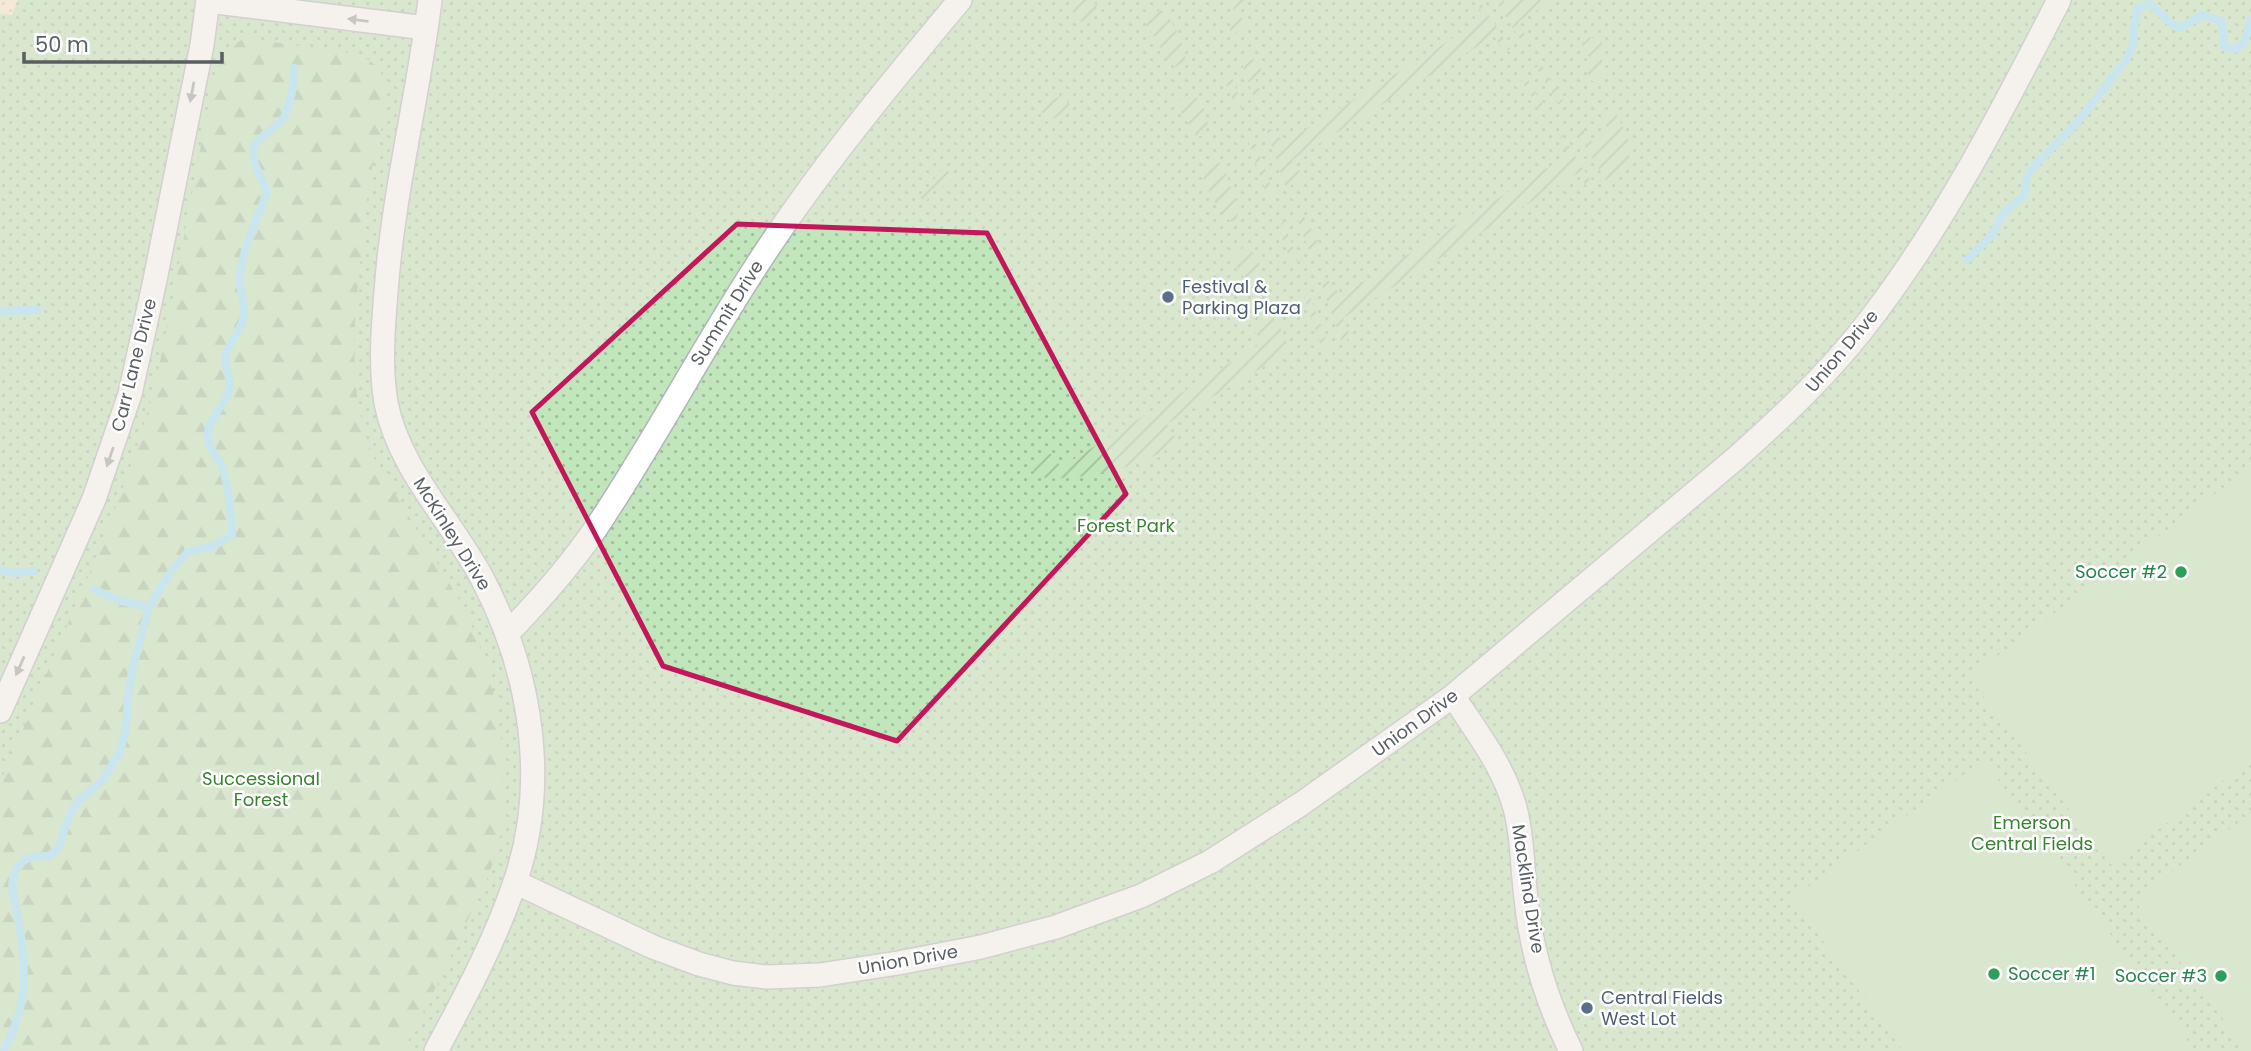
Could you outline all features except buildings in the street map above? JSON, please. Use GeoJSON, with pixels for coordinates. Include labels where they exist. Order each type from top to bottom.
{"type":"FeatureCollection","features":[{"type":"Feature","properties":{"kind":"street"},"geometry":{"type":"LineString","coordinates":[[208,0],[426,28]]}},
{"type":"Feature","properties":{"kind":"street","name":"Carr Lane Drive"},"geometry":{"type":"LineString","coordinates":[[0,711],[94,499],[130,394],[202,45],[208,0]]}},
{"type":"Feature","properties":{"kind":"street","name":"McKinley Drive"},"geometry":{"type":"LineString","coordinates":[[430,0],[390,244],[382,360],[386,403],[410,466],[458,537],[482,579],[507,634],[520,674],[533,759],[533,792],[528,835],[515,882],[496,931],[436,1051]]}},
{"type":"Feature","properties":{"kind":"street","name":"Summit Drive"},"geometry":{"type":"LineString","coordinates":[[507,634],[556,581],[596,528],[699,356],[796,206],[859,123],[960,0]]}},
{"type":"Feature","properties":{"kind":"street","name":"Union Drive"},"geometry":{"type":"LineString","coordinates":[[515,882],[653,947],[733,974],[766,977],[820,975],[982,947],[1056,927],[1141,896],[1210,862],[1301,804],[1453,696],[1735,460],[1823,376],[1878,308],[1937,221],[1984,141],[2059,0]]}},
{"type":"Feature","properties":{"kind":"street","name":"Macklind Drive"},"geometry":{"type":"LineString","coordinates":[[1453,696],[1490,753],[1515,808],[1522,843],[1532,942],[1571,1051]]}},
{"type":"Feature","properties":{"kind":"highlighted area"},"geometry":{"type":"Polygon","coordinates":[[[737,224],[987,233],[1126,494],[897,741],[663,666],[532,412],[737,224]]]}},
{"type":"Feature","properties":{"kind":"green space"},"geometry":{"type":"Polygon","coordinates":[[[1085,-2],[1096,5],[1097,10],[1090,21],[1085,22],[1074,15],[1073,10],[1080,-1],[1085,-2]]]}},
{"type":"Feature","properties":{"kind":"green space","name":"Forest Park"},"geometry":{"type":"Polygon","coordinates":[[[0,0],[2251,0],[2251,1051],[0,1051],[0,0]]]}},
{"type":"Feature","properties":{"kind":"green space"},"geometry":{"type":"Polygon","coordinates":[[[1233,0],[1247,0],[1236,7],[1244,26],[1231,36],[1234,9],[1233,0]]]}},
{"type":"Feature","properties":{"kind":"green space"},"geometry":{"type":"Polygon","coordinates":[[[1476,0],[1479,0],[1512,51],[1503,49],[1494,36],[1292,160],[1302,179],[1286,188],[1266,129],[1274,129],[1284,143],[1484,19],[1476,0]]]}},
{"type":"Feature","properties":{"kind":"green space"},"geometry":{"type":"Polygon","coordinates":[[[1495,0],[1503,0],[1508,6],[1518,0],[1553,0],[1518,22],[1526,36],[1523,44],[1495,0]]]}},
{"type":"Feature","properties":{"kind":"green space"},"geometry":{"type":"Polygon","coordinates":[[[1160,10],[1165,12],[1179,37],[1185,64],[1175,67],[1170,63],[1146,24],[1147,17],[1160,10]]]}},
{"type":"Feature","properties":{"kind":"green space","name":"Successional Forest"},"geometry":{"type":"Polygon","coordinates":[[[249,33],[250,39],[353,53],[372,62],[384,79],[384,115],[369,187],[356,301],[354,356],[360,410],[366,437],[376,462],[466,611],[490,673],[503,751],[501,833],[487,879],[403,1051],[0,1051],[0,783],[103,541],[135,455],[155,386],[212,86],[226,56],[249,33]]]}},
{"type":"Feature","properties":{"kind":"green space"},"geometry":{"type":"Polygon","coordinates":[[[1590,37],[1601,41],[1602,45],[1602,72],[1598,81],[1592,81],[1583,66],[1591,61],[1582,44],[1590,37]]]}},
{"type":"Feature","properties":{"kind":"green space"},"geometry":{"type":"Polygon","coordinates":[[[1249,57],[1255,60],[1263,72],[1254,77],[1263,96],[1255,101],[1241,61],[1249,57]]]}},
{"type":"Feature","properties":{"kind":"green space"},"geometry":{"type":"Polygon","coordinates":[[[1542,66],[1561,95],[1563,100],[1559,105],[1536,67],[1542,66]]]}},
{"type":"Feature","properties":{"kind":"green space"},"geometry":{"type":"Polygon","coordinates":[[[1229,68],[1242,107],[1235,105],[1227,86],[1229,68]]]}},
{"type":"Feature","properties":{"kind":"green space"},"geometry":{"type":"Polygon","coordinates":[[[1524,74],[1547,112],[1540,110],[1521,80],[1524,74]]]}},
{"type":"Feature","properties":{"kind":"green space"},"geometry":{"type":"Polygon","coordinates":[[[1063,94],[1072,108],[1048,122],[1040,108],[1063,94]]]}},
{"type":"Feature","properties":{"kind":"green space"},"geometry":{"type":"Polygon","coordinates":[[[1188,96],[1200,99],[1206,114],[1208,123],[1202,136],[1196,136],[1178,107],[1177,102],[1188,96]]]}},
{"type":"Feature","properties":{"kind":"green space"},"geometry":{"type":"Polygon","coordinates":[[[1605,111],[1616,114],[1630,151],[1624,165],[1607,182],[1573,127],[1582,128],[1592,142],[1609,131],[1601,117],[1605,111]]]}},
{"type":"Feature","properties":{"kind":"green space"},"geometry":{"type":"Polygon","coordinates":[[[1561,134],[1596,189],[1587,187],[1578,173],[1343,318],[1351,337],[1342,343],[1321,283],[1329,281],[1341,296],[1568,155],[1560,142],[1561,134]]]}},
{"type":"Feature","properties":{"kind":"green space"},"geometry":{"type":"Polygon","coordinates":[[[1253,136],[1274,195],[1267,194],[1265,190],[1249,143],[1253,136]]]}},
{"type":"Feature","properties":{"kind":"green space"},"geometry":{"type":"Polygon","coordinates":[[[1212,162],[1220,163],[1224,168],[1238,209],[1237,219],[1233,222],[1217,205],[1207,188],[1203,166],[1212,162]]]}},
{"type":"Feature","properties":{"kind":"green space"},"geometry":{"type":"Polygon","coordinates":[[[945,166],[954,179],[926,196],[928,200],[919,198],[945,166]]]}},
{"type":"Feature","properties":{"kind":"green space"},"geometry":{"type":"Polygon","coordinates":[[[1296,216],[1304,217],[1320,244],[1319,252],[1311,256],[1296,216]]]}},
{"type":"Feature","properties":{"kind":"green space"},"geometry":{"type":"Polygon","coordinates":[[[1283,221],[1298,261],[1290,259],[1279,229],[1283,221]]]}},
{"type":"Feature","properties":{"kind":"green space"},"geometry":{"type":"Polygon","coordinates":[[[1243,248],[1252,252],[1259,262],[1263,284],[1258,290],[1252,290],[1233,261],[1234,255],[1243,248]]]}},
{"type":"Feature","properties":{"kind":"green space"},"geometry":{"type":"Polygon","coordinates":[[[1308,290],[1329,349],[1321,346],[1304,297],[1308,290]]]}},
{"type":"Feature","properties":{"kind":"green space"},"geometry":{"type":"Polygon","coordinates":[[[1270,315],[1278,322],[1291,354],[1278,355],[1273,361],[1167,424],[1175,438],[1175,445],[1136,464],[1094,475],[1053,478],[1034,473],[1033,466],[1043,453],[1051,454],[1061,467],[1262,343],[1253,328],[1270,315]]]}},
{"type":"Feature","properties":{"kind":"green space","name":"Soccer #2"},"geometry":{"type":"Polygon","coordinates":[[[2251,467],[2251,760],[2111,865],[1969,677],[2251,467]]]}},
{"type":"Feature","properties":{"kind":"green space","name":"Soccer #1"},"geometry":{"type":"Polygon","coordinates":[[[1984,760],[2195,1051],[1903,1051],[1792,898],[1984,760]]]}},
{"type":"Feature","properties":{"kind":"green space","name":"Soccer #3"},"geometry":{"type":"Polygon","coordinates":[[[2251,813],[2251,1051],[2247,1051],[2134,900],[2251,813]]]}},
{"type":"Feature","properties":{"kind":"sand"},"geometry":{"type":"Polygon","coordinates":[[[0,0],[18,0],[12,15],[0,14],[0,0]]]}},
{"type":"Feature","properties":{"kind":"waterway"},"geometry":{"type":"LineString","coordinates":[[1967,260],[1991,236],[2005,211],[2023,197],[2026,179],[2035,165],[2076,124],[2126,60],[2133,45],[2138,8],[2149,4],[2170,23],[2180,28],[2202,15],[2222,21],[2224,47],[2237,49],[2245,40],[2251,19]]}},
{"type":"Feature","properties":{"kind":"waterway"},"geometry":{"type":"LineString","coordinates":[[3,1051],[18,1017],[24,985],[23,952],[12,888],[15,872],[21,862],[49,856],[58,849],[69,816],[78,801],[102,781],[120,752],[126,729],[132,671],[149,607],[172,570],[188,552],[214,546],[232,535],[224,473],[210,446],[208,435],[212,421],[229,390],[230,381],[225,359],[244,315],[241,267],[267,192],[255,164],[254,148],[260,138],[284,117],[292,93],[294,68]]}},
{"type":"Feature","properties":{"kind":"waterway"},"geometry":{"type":"LineString","coordinates":[[0,311],[37,310]]}},
{"type":"Feature","properties":{"kind":"waterway"},"geometry":{"type":"LineString","coordinates":[[0,570],[14,573],[34,571]]}},
{"type":"Feature","properties":{"kind":"waterway"},"geometry":{"type":"LineString","coordinates":[[95,590],[121,601],[149,607]]}},
{"type":"Feature","properties":{"kind":"place","name":"Festival & Parking Plaza"},"geometry":{"type":"Point","coordinates":[1168,297]}},
{"type":"Feature","properties":{"kind":"place","name":"Soccer #2"},"geometry":{"type":"Point","coordinates":[2181,572]}},
{"type":"Feature","properties":{"kind":"place","name":"Soccer #1"},"geometry":{"type":"Point","coordinates":[1994,974]}},
{"type":"Feature","properties":{"kind":"place","name":"Soccer #3"},"geometry":{"type":"Point","coordinates":[2221,976]}},
{"type":"Feature","properties":{"kind":"place","name":"Central Fields West Lot"},"geometry":{"type":"Point","coordinates":[1587,1008]}},
{"type":"Feature","properties":{"kind":"park label","name":"Emerson Central Fields"},"geometry":{"type":"Point","coordinates":[2032,833]}}]}
